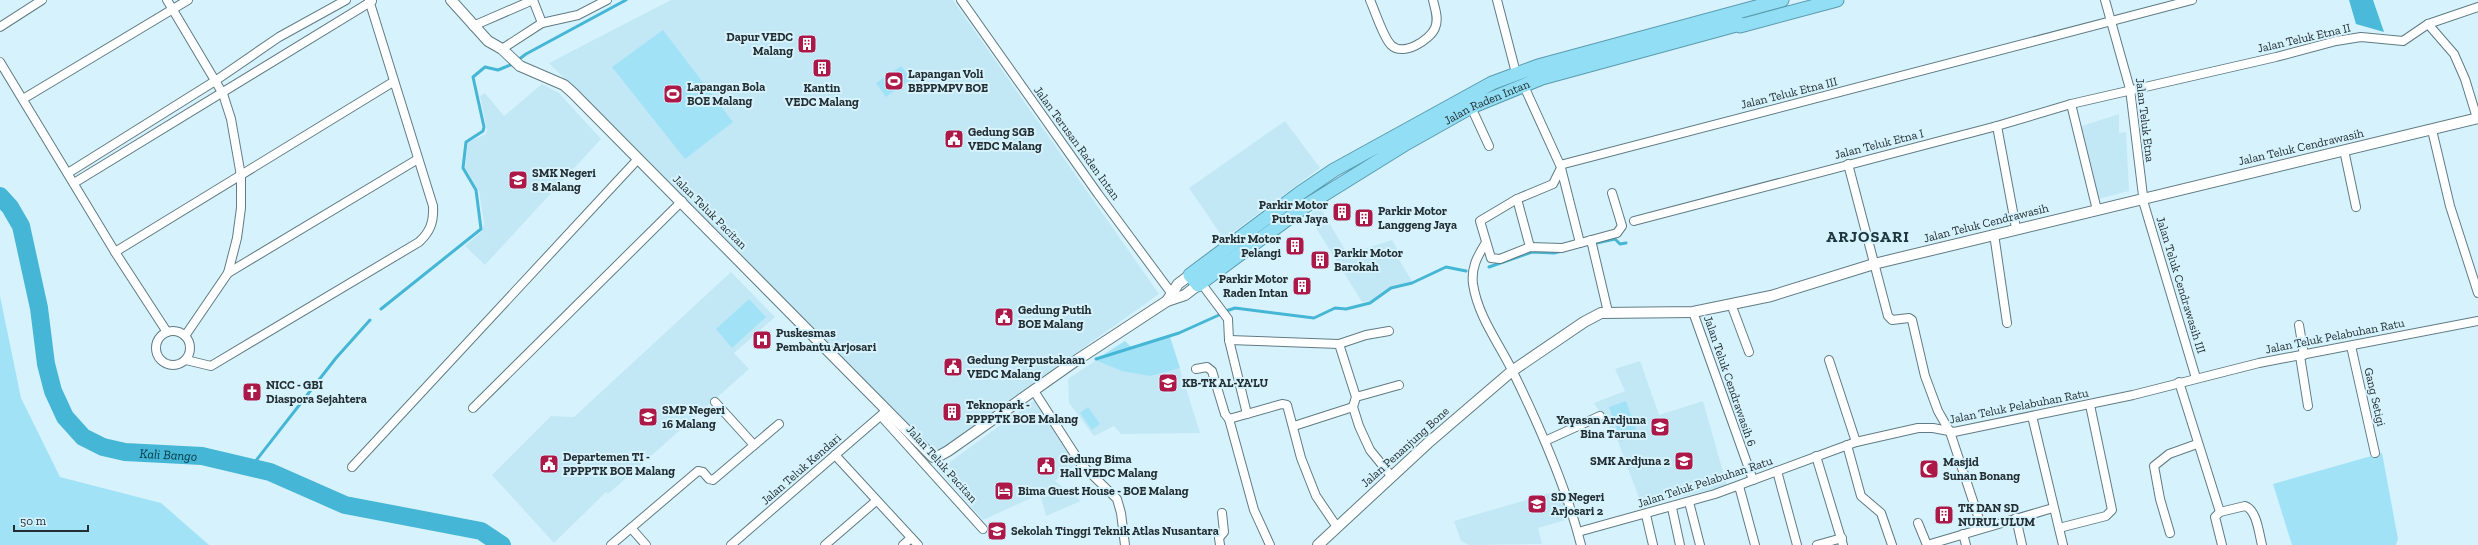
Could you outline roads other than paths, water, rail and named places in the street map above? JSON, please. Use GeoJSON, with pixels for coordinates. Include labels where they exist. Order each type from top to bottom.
{"type":"FeatureCollection","features":[{"type":"Feature","properties":{"kind":"highway","name":"Jalan Raden Intan"},"geometry":{"type":"LineString","coordinates":[[1196,281],[1315,182],[1422,120],[1520,79],[1768,2],[1782,0]]}},
{"type":"Feature","properties":{"kind":"highway","name":"Jalan Raden Intan"},"geometry":{"type":"LineString","coordinates":[[1222,258],[1324,194],[1520,79],[1740,24],[1740,26],[1837,0]]}},
{"type":"Feature","properties":{"kind":"highway"},"geometry":{"type":"LineString","coordinates":[[1315,182],[1324,194]]}},
{"type":"Feature","properties":{"kind":"street"},"geometry":{"type":"LineString","coordinates":[[0,27],[42,0]]}},
{"type":"Feature","properties":{"kind":"street"},"geometry":{"type":"LineString","coordinates":[[167,0],[223,94],[231,119],[241,176],[241,208],[237,238],[228,273],[185,336]]}},
{"type":"Feature","properties":{"kind":"street"},"geometry":{"type":"LineString","coordinates":[[23,99],[188,0]]}},
{"type":"Feature","properties":{"kind":"street"},"geometry":{"type":"LineString","coordinates":[[68,173],[215,81],[279,37],[346,0]]}},
{"type":"Feature","properties":{"kind":"street","name":"Jalan Teluk Pacitan"},"geometry":{"type":"LineString","coordinates":[[451,0],[488,41],[502,49],[525,66],[564,85],[682,201],[884,413],[983,529]]}},
{"type":"Feature","properties":{"kind":"street"},"geometry":{"type":"LineString","coordinates":[[473,26],[533,0],[542,23]]}},
{"type":"Feature","properties":{"kind":"street","name":"Jalan Terusan Raden Intan"},"geometry":{"type":"LineString","coordinates":[[961,0],[1172,297]]}},
{"type":"Feature","properties":{"kind":"street"},"geometry":{"type":"LineString","coordinates":[[1370,0],[1390,44],[1396,48],[1404,49],[1426,39],[1433,32],[1437,20],[1433,0]]}},
{"type":"Feature","properties":{"kind":"street"},"geometry":{"type":"LineString","coordinates":[[1496,0],[1520,79],[1561,166],[1580,243]]}},
{"type":"Feature","properties":{"kind":"street","name":"Jalan Teluk Etna"},"geometry":{"type":"LineString","coordinates":[[2105,0],[2130,89],[2143,198]]}},
{"type":"Feature","properties":{"kind":"street","name":"Jalan Teluk Etna III"},"geometry":{"type":"LineString","coordinates":[[1561,166],[2192,0]]}},
{"type":"Feature","properties":{"kind":"street"},"geometry":{"type":"LineString","coordinates":[[74,183],[223,94],[370,1],[392,82],[433,206],[434,218],[429,232],[419,242],[211,366],[186,360],[173,365],[161,360],[158,354],[158,341],[167,332],[173,331],[185,336],[191,348],[186,360]]}},
{"type":"Feature","properties":{"kind":"street"},"geometry":{"type":"LineString","coordinates":[[502,49],[542,23],[578,15],[601,1]]}},
{"type":"Feature","properties":{"kind":"street","name":"Jalan Teluk Etna II"},"geometry":{"type":"LineString","coordinates":[[2130,89],[2276,57],[2336,41],[2361,37],[2403,41],[2428,24],[2478,7]]}},
{"type":"Feature","properties":{"kind":"street"},"geometry":{"type":"LineString","coordinates":[[2428,24],[2449,46],[2457,59],[2478,118]]}},
{"type":"Feature","properties":{"kind":"street"},"geometry":{"type":"LineString","coordinates":[[0,62],[115,252],[167,332]]}},
{"type":"Feature","properties":{"kind":"street"},"geometry":{"type":"LineString","coordinates":[[115,252],[392,82]]}},
{"type":"Feature","properties":{"kind":"street","name":"Jalan Teluk Etna I"},"geometry":{"type":"LineString","coordinates":[[1634,221],[1997,126],[2071,104],[2130,89]]}},
{"type":"Feature","properties":{"kind":"street"},"geometry":{"type":"LineString","coordinates":[[2071,104],[2097,210]]}},
{"type":"Feature","properties":{"kind":"street"},"geometry":{"type":"LineString","coordinates":[[1471,107],[1489,146]]}},
{"type":"Feature","properties":{"kind":"street","name":"Jalan Teluk Cendrawasih"},"geometry":{"type":"LineString","coordinates":[[1512,370],[1584,322],[1608,312],[1693,312],[1732,304],[1801,288],[1874,264],[2016,228],[2097,210],[2478,118]]}},
{"type":"Feature","properties":{"kind":"street"},"geometry":{"type":"LineString","coordinates":[[1997,126],[2016,228]]}},
{"type":"Feature","properties":{"kind":"street"},"geometry":{"type":"LineString","coordinates":[[2432,130],[2450,206],[2478,293]]}},
{"type":"Feature","properties":{"kind":"street"},"geometry":{"type":"LineString","coordinates":[[2344,150],[2356,207]]}},
{"type":"Feature","properties":{"kind":"street"},"geometry":{"type":"LineString","coordinates":[[228,273],[418,158]]}},
{"type":"Feature","properties":{"kind":"street"},"geometry":{"type":"LineString","coordinates":[[352,467],[638,159]]}},
{"type":"Feature","properties":{"kind":"street"},"geometry":{"type":"LineString","coordinates":[[1848,164],[1889,318],[1892,320],[1909,318],[1912,320],[1925,376],[1938,411],[1950,432],[1982,528]]}},
{"type":"Feature","properties":{"kind":"street"},"geometry":{"type":"LineString","coordinates":[[1561,166],[1553,184],[1517,199],[1480,221],[1485,244],[1490,257],[1494,260],[1530,247],[1556,249],[1580,243],[1592,243],[1621,230],[1612,193]]}},
{"type":"Feature","properties":{"kind":"street","name":"Jalan Teluk Cendrawasih III"},"geometry":{"type":"LineString","coordinates":[[2143,198],[2158,254],[2196,378]]}},
{"type":"Feature","properties":{"kind":"street"},"geometry":{"type":"LineString","coordinates":[[1517,199],[1530,247]]}},
{"type":"Feature","properties":{"kind":"street"},"geometry":{"type":"LineString","coordinates":[[473,408],[682,201]]}},
{"type":"Feature","properties":{"kind":"street"},"geometry":{"type":"LineString","coordinates":[[1994,234],[2007,323]]}},
{"type":"Feature","properties":{"kind":"street"},"geometry":{"type":"LineString","coordinates":[[1592,243],[1608,312]]}},
{"type":"Feature","properties":{"kind":"street"},"geometry":{"type":"LineString","coordinates":[[1485,244],[1473,267],[1473,284],[1488,328],[1512,370],[1545,441],[1578,532],[1581,545]]}},
{"type":"Feature","properties":{"kind":"street"},"geometry":{"type":"LineString","coordinates":[[1196,281],[1228,319],[1229,340],[1247,414]]}},
{"type":"Feature","properties":{"kind":"street","name":"Jalan Raden Intan"},"geometry":{"type":"LineString","coordinates":[[939,456],[1196,281]]}},
{"type":"Feature","properties":{"kind":"street"},"geometry":{"type":"LineString","coordinates":[[1732,304],[1749,352]]}},
{"type":"Feature","properties":{"kind":"street","name":"Jalan Teluk Cendrawasih 6"},"geometry":{"type":"LineString","coordinates":[[1693,312],[1753,480]]}},
{"type":"Feature","properties":{"kind":"street","name":"Jalan Teluk Pelabuhan Ratu"},"geometry":{"type":"LineString","coordinates":[[1578,532],[1672,508],[1738,486],[1856,442],[1918,428],[1933,428],[1950,432],[2090,404],[2259,363],[2478,321]]}},
{"type":"Feature","properties":{"kind":"street"},"geometry":{"type":"LineString","coordinates":[[2299,325],[2308,406]]}},
{"type":"Feature","properties":{"kind":"street"},"geometry":{"type":"LineString","coordinates":[[1229,340],[1273,343],[1339,344],[1366,335],[1389,331]]}},
{"type":"Feature","properties":{"kind":"street"},"geometry":{"type":"LineString","coordinates":[[1339,344],[1356,397],[1354,407],[1368,446],[1392,477]]}},
{"type":"Feature","properties":{"kind":"street","name":"Gang Setigi"},"geometry":{"type":"LineString","coordinates":[[2351,346],[2375,453]]}},
{"type":"Feature","properties":{"kind":"street"},"geometry":{"type":"LineString","coordinates":[[1829,360],[1856,442]]}},
{"type":"Feature","properties":{"kind":"street"},"geometry":{"type":"LineString","coordinates":[[1196,369],[1207,367],[1212,370],[1225,414],[1229,419],[1254,510],[1270,545]]}},
{"type":"Feature","properties":{"kind":"street","name":"Jalan Penanjung Bone"},"geometry":{"type":"LineString","coordinates":[[1318,545],[1442,430],[1512,370]]}},
{"type":"Feature","properties":{"kind":"street"},"geometry":{"type":"LineString","coordinates":[[2180,382],[2197,444],[2220,512]]}},
{"type":"Feature","properties":{"kind":"street"},"geometry":{"type":"LineString","coordinates":[[1356,397],[1399,385]]}},
{"type":"Feature","properties":{"kind":"street"},"geometry":{"type":"LineString","coordinates":[[1034,391],[1081,464],[1117,499],[1121,513],[1125,545]]}},
{"type":"Feature","properties":{"kind":"street"},"geometry":{"type":"LineString","coordinates":[[715,402],[754,445]]}},
{"type":"Feature","properties":{"kind":"street"},"geometry":{"type":"LineString","coordinates":[[1229,419],[1282,404],[1287,405],[1294,426],[1301,458],[1316,496],[1337,527]]}},
{"type":"Feature","properties":{"kind":"street"},"geometry":{"type":"LineString","coordinates":[[2059,528],[2106,516],[2112,510],[2090,404]]}},
{"type":"Feature","properties":{"kind":"street"},"geometry":{"type":"LineString","coordinates":[[1294,426],[1354,407]]}},
{"type":"Feature","properties":{"kind":"street","name":"Jalan Teluk Pacitan"},"geometry":{"type":"LineString","coordinates":[[884,413],[927,453],[933,457],[939,456]]}},
{"type":"Feature","properties":{"kind":"street","name":"Jalan Teluk Kendari"},"geometry":{"type":"LineString","coordinates":[[731,545],[884,413]]}},
{"type":"Feature","properties":{"kind":"street"},"geometry":{"type":"LineString","coordinates":[[1545,441],[1600,416]]}},
{"type":"Feature","properties":{"kind":"street"},"geometry":{"type":"LineString","coordinates":[[2032,416],[2063,545]]}},
{"type":"Feature","properties":{"kind":"street"},"geometry":{"type":"LineString","coordinates":[[612,545],[698,471],[703,472],[709,479],[713,480],[779,424]]}},
{"type":"Feature","properties":{"kind":"street"},"geometry":{"type":"LineString","coordinates":[[2170,532],[2160,500],[2154,466],[2169,454],[2197,444]]}},
{"type":"Feature","properties":{"kind":"street"},"geometry":{"type":"LineString","coordinates":[[1847,445],[1861,496],[1882,513],[1892,545]]}},
{"type":"Feature","properties":{"kind":"street"},"geometry":{"type":"LineString","coordinates":[[835,456],[918,545]]}},
{"type":"Feature","properties":{"kind":"street"},"geometry":{"type":"LineString","coordinates":[[1816,456],[1842,542],[1820,545]]}},
{"type":"Feature","properties":{"kind":"street"},"geometry":{"type":"LineString","coordinates":[[1777,471],[1797,545]]}},
{"type":"Feature","properties":{"kind":"street"},"geometry":{"type":"LineString","coordinates":[[1738,486],[1755,545]]}},
{"type":"Feature","properties":{"kind":"street"},"geometry":{"type":"LineString","coordinates":[[825,545],[876,501]]}},
{"type":"Feature","properties":{"kind":"street"},"geometry":{"type":"LineString","coordinates":[[1690,502],[1700,545]]}},
{"type":"Feature","properties":{"kind":"street"},"geometry":{"type":"LineString","coordinates":[[2222,545],[2214,520],[2220,512],[2244,506],[2249,507],[2255,519],[2262,545]]}},
{"type":"Feature","properties":{"kind":"street"},"geometry":{"type":"LineString","coordinates":[[1672,508],[1680,545]]}},
{"type":"Feature","properties":{"kind":"street"},"geometry":{"type":"LineString","coordinates":[[1918,523],[1927,545],[2053,508]]}},
{"type":"Feature","properties":{"kind":"street"},"geometry":{"type":"LineString","coordinates":[[1220,545],[1219,538],[1224,532],[1222,513]]}},
{"type":"Feature","properties":{"kind":"street"},"geometry":{"type":"LineString","coordinates":[[1646,515],[1653,545]]}},
{"type":"Feature","properties":{"kind":"street"},"geometry":{"type":"LineString","coordinates":[[2016,518],[2022,545]]}},
{"type":"Feature","properties":{"kind":"street"},"geometry":{"type":"LineString","coordinates":[[631,528],[646,545]]}},
{"type":"Feature","properties":{"kind":"street"},"geometry":{"type":"LineString","coordinates":[[1964,534],[1966,545]]}},
{"type":"Feature","properties":{"kind":"street"},"geometry":{"type":"LineString","coordinates":[[903,545],[911,538]]}},
{"type":"Feature","properties":{"kind":"waterway"},"geometry":{"type":"LineString","coordinates":[[518,60],[526,54],[626,0]]}},
{"type":"Feature","properties":{"kind":"waterway"},"geometry":{"type":"LineString","coordinates":[[381,309],[481,229],[476,190],[463,168],[466,142],[483,131],[484,127],[473,77],[485,67],[498,70],[513,64]]}},
{"type":"Feature","properties":{"kind":"waterway","name":"Kali Bango"},"geometry":{"type":"LineString","coordinates":[[0,196],[10,207],[21,226],[39,308],[46,364],[53,391],[65,417],[83,437],[103,447],[125,452],[202,456],[270,472],[345,505],[481,531],[502,545]]}},
{"type":"Feature","properties":{"kind":"waterway"},"geometry":{"type":"LineString","coordinates":[[1592,244],[1615,239],[1620,244],[1626,243]]}},
{"type":"Feature","properties":{"kind":"waterway"},"geometry":{"type":"LineString","coordinates":[[1489,267],[1532,252],[1554,253],[1562,251]]}},
{"type":"Feature","properties":{"kind":"waterway"},"geometry":{"type":"LineString","coordinates":[[1226,311],[1235,308],[1314,318],[1335,308],[1346,309],[1370,303],[1391,288],[1412,283],[1446,267],[1466,271]]}},
{"type":"Feature","properties":{"kind":"waterway"},"geometry":{"type":"LineString","coordinates":[[1096,359],[1179,333],[1219,315]]}},
{"type":"Feature","properties":{"kind":"waterway"},"geometry":{"type":"LineString","coordinates":[[251,467],[336,358],[370,320]]}},
{"type":"Feature","properties":{"kind":"place","name":"Dapur VEDC Malang"},"geometry":{"type":"Point","coordinates":[807,44]}},
{"type":"Feature","properties":{"kind":"place","name":"Kantin VEDC Malang"},"geometry":{"type":"Point","coordinates":[822,68]}},
{"type":"Feature","properties":{"kind":"place","name":"Lapangan Voli BBPPMPV BOE"},"geometry":{"type":"Point","coordinates":[894,81]}},
{"type":"Feature","properties":{"kind":"place","name":"Lapangan Bola BOE Malang"},"geometry":{"type":"Point","coordinates":[673,94]}},
{"type":"Feature","properties":{"kind":"place","name":"Gedung SGB VEDC Malang"},"geometry":{"type":"Point","coordinates":[954,139]}},
{"type":"Feature","properties":{"kind":"place","name":"SMK Negeri 8 Malang"},"geometry":{"type":"Point","coordinates":[518,180]}},
{"type":"Feature","properties":{"kind":"place","name":"Parkir Motor Putra Jaya"},"geometry":{"type":"Point","coordinates":[1342,212]}},
{"type":"Feature","properties":{"kind":"place","name":"Parkir Motor Langgeng Jaya"},"geometry":{"type":"Point","coordinates":[1364,218]}},
{"type":"Feature","properties":{"kind":"place","name":"Parkir Motor Pelangi"},"geometry":{"type":"Point","coordinates":[1295,246]}},
{"type":"Feature","properties":{"kind":"place","name":"Parkir Motor Barokah"},"geometry":{"type":"Point","coordinates":[1320,260]}},
{"type":"Feature","properties":{"kind":"place","name":"Parkir Motor Raden Intan"},"geometry":{"type":"Point","coordinates":[1302,286]}},
{"type":"Feature","properties":{"kind":"place","name":"Gedung Putih BOE Malang"},"geometry":{"type":"Point","coordinates":[1004,317]}},
{"type":"Feature","properties":{"kind":"place","name":"Puskesmas Pembantu Arjosari"},"geometry":{"type":"Point","coordinates":[762,340]}},
{"type":"Feature","properties":{"kind":"place","name":"Gedung Perpustakaan VEDC Malang"},"geometry":{"type":"Point","coordinates":[953,367]}},
{"type":"Feature","properties":{"kind":"place","name":"KB-TK AL-YA'LU"},"geometry":{"type":"Point","coordinates":[1168,383]}},
{"type":"Feature","properties":{"kind":"place","name":"NICC - GBI Diaspora Sejahtera"},"geometry":{"type":"Point","coordinates":[252,392]}},
{"type":"Feature","properties":{"kind":"place","name":"Teknopark - PPPPTK BOE Malang"},"geometry":{"type":"Point","coordinates":[952,412]}},
{"type":"Feature","properties":{"kind":"place","name":"SMP Negeri 16 Malang"},"geometry":{"type":"Point","coordinates":[648,417]}},
{"type":"Feature","properties":{"kind":"place","name":"Yayasan Ardjuna Bina Taruna"},"geometry":{"type":"Point","coordinates":[1660,427]}},
{"type":"Feature","properties":{"kind":"place","name":"SMK Ardjuna 2"},"geometry":{"type":"Point","coordinates":[1684,461]}},
{"type":"Feature","properties":{"kind":"place","name":"Departemen TI - PPPPTK BOE Malang"},"geometry":{"type":"Point","coordinates":[549,464]}},
{"type":"Feature","properties":{"kind":"place","name":"Gedung Bima Hall VEDC Malang"},"geometry":{"type":"Point","coordinates":[1046,466]}},
{"type":"Feature","properties":{"kind":"place","name":"Masjid Sunan Bonang"},"geometry":{"type":"Point","coordinates":[1929,469]}},
{"type":"Feature","properties":{"kind":"place","name":"Bima Guest House - BOE Malang"},"geometry":{"type":"Point","coordinates":[1004,491]}},
{"type":"Feature","properties":{"kind":"place","name":"SD Negeri Arjosari 2"},"geometry":{"type":"Point","coordinates":[1537,504]}},
{"type":"Feature","properties":{"kind":"place","name":"TK DAN SD NURUL ULUM"},"geometry":{"type":"Point","coordinates":[1944,515]}},
{"type":"Feature","properties":{"kind":"place","name":"Sekolah Tinggi Teknik Atlas Nusantara"},"geometry":{"type":"Point","coordinates":[997,531]}},
{"type":"Feature","properties":{"kind":"district","name":"ARJOSARI"},"geometry":{"type":"Point","coordinates":[1868,236]}}]}
